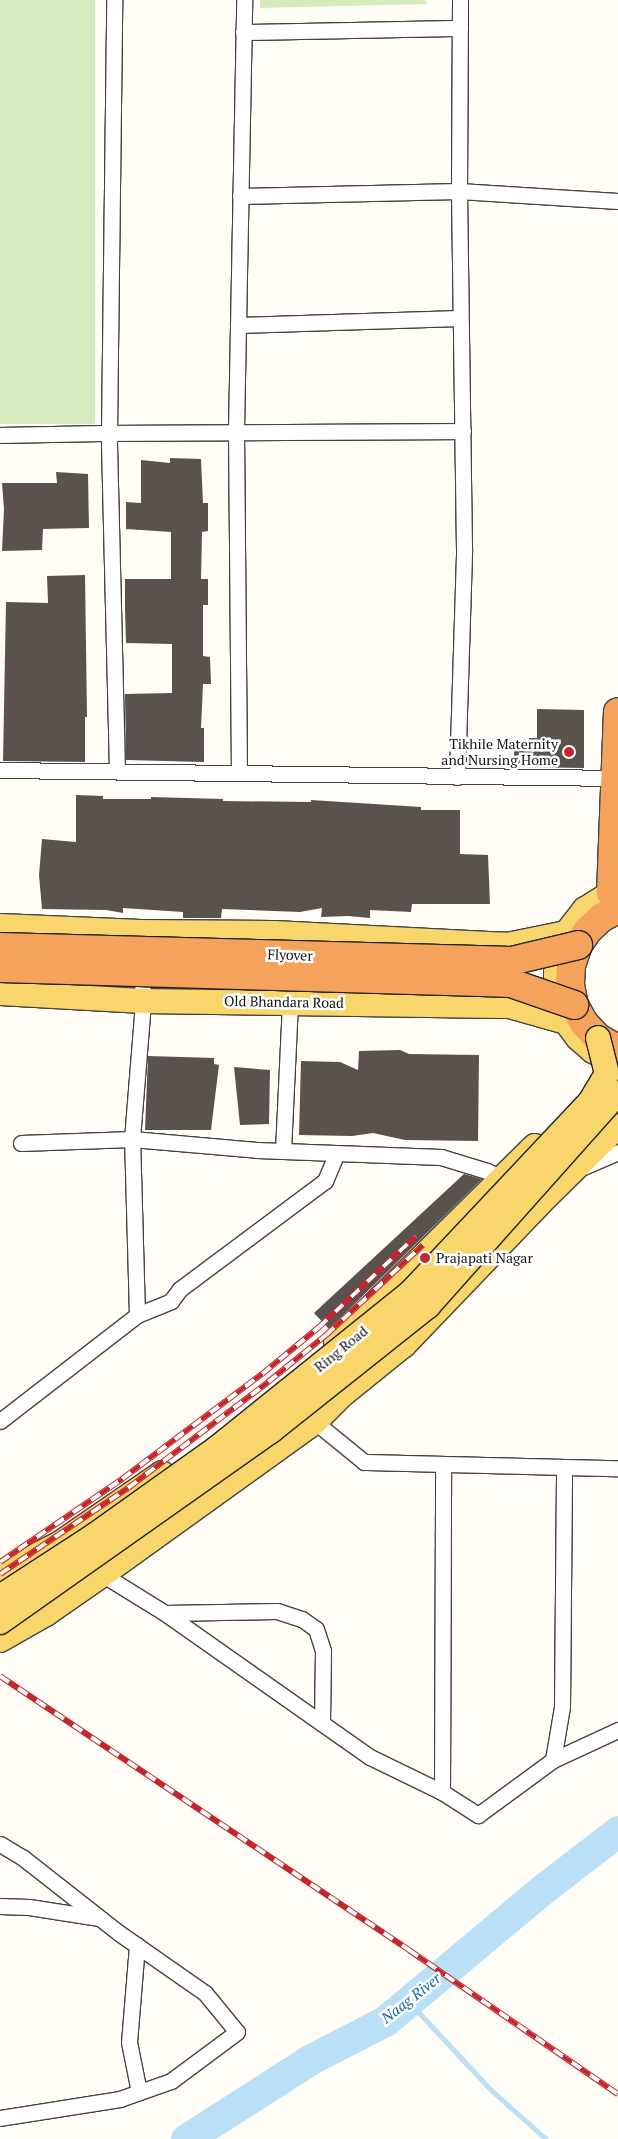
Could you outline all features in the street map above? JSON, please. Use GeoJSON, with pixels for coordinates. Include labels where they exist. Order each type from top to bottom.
{"type":"FeatureCollection","features":[{"type":"Feature","properties":{"kind":"highway"},"geometry":{"type":"LineString","coordinates":[[603,1046],[584,1023],[570,1013],[572,939],[588,930],[616,902],[618,712]]}},
{"type":"Feature","properties":{"kind":"highway","name":"Flyover"},"geometry":{"type":"LineString","coordinates":[[0,947],[511,961],[572,939]]}},
{"type":"Feature","properties":{"kind":"highway","name":"Flyover"},"geometry":{"type":"LineString","coordinates":[[0,968],[511,983],[570,1013]]}},
{"type":"Feature","properties":{"kind":"main road"},"geometry":{"type":"LineString","coordinates":[[0,926],[141,932],[274,932],[507,945],[572,939]]}},
{"type":"Feature","properties":{"kind":"main road","name":"Old Bhandara Road"},"geometry":{"type":"LineString","coordinates":[[0,993],[143,1001],[290,1001],[509,1006],[570,1013]]}},
{"type":"Feature","properties":{"kind":"main road"},"geometry":{"type":"LineString","coordinates":[[603,1046],[618,1064]]}},
{"type":"Feature","properties":{"kind":"main road","name":"Ring Road"},"geometry":{"type":"LineString","coordinates":[[0,1574],[59,1544],[263,1403],[317,1361],[546,1135],[598,1077],[603,1046]]}},
{"type":"Feature","properties":{"kind":"main road","name":"Ring Road"},"geometry":{"type":"LineString","coordinates":[[0,1597],[95,1535],[217,1448],[410,1293],[590,1102],[607,1074],[603,1046]]}},
{"type":"Feature","properties":{"kind":"main road","name":"Ring Road"},"geometry":{"type":"LineString","coordinates":[[0,1622],[271,1432],[428,1306],[618,1093]]}},
{"type":"Feature","properties":{"kind":"main road"},"geometry":{"type":"LineString","coordinates":[[0,1640],[46,1614],[102,1576],[315,1422],[342,1395],[404,1345],[569,1173],[618,1126]]}},
{"type":"Feature","properties":{"kind":"street"},"geometry":{"type":"LineString","coordinates":[[114,0],[109,433],[117,771]]}},
{"type":"Feature","properties":{"kind":"street"},"geometry":{"type":"LineString","coordinates":[[239,773],[236,431],[244,0]]}},
{"type":"Feature","properties":{"kind":"street"},"geometry":{"type":"LineString","coordinates":[[457,777],[464,549],[459,191],[460,0]]}},
{"type":"Feature","properties":{"kind":"street"},"geometry":{"type":"LineString","coordinates":[[243,32],[460,28]]}},
{"type":"Feature","properties":{"kind":"street"},"geometry":{"type":"LineString","coordinates":[[240,196],[459,191],[618,200]]}},
{"type":"Feature","properties":{"kind":"street"},"geometry":{"type":"LineString","coordinates":[[238,325],[460,318]]}},
{"type":"Feature","properties":{"kind":"street"},"geometry":{"type":"LineString","coordinates":[[0,435],[236,431],[463,431]]}},
{"type":"Feature","properties":{"kind":"street"},"geometry":{"type":"LineString","coordinates":[[0,770],[616,778]]}},
{"type":"Feature","properties":{"kind":"street"},"geometry":{"type":"LineString","coordinates":[[137,1315],[132,1139],[143,1001],[141,932]]}},
{"type":"Feature","properties":{"kind":"street"},"geometry":{"type":"LineString","coordinates":[[283,1151],[290,1001]]}},
{"type":"Feature","properties":{"kind":"street"},"geometry":{"type":"LineString","coordinates":[[21,1143],[132,1139],[283,1151],[442,1157],[488,1171],[501,1178]]}},
{"type":"Feature","properties":{"kind":"street"},"geometry":{"type":"LineString","coordinates":[[569,1173],[618,1152]]}},
{"type":"Feature","properties":{"kind":"street"},"geometry":{"type":"LineString","coordinates":[[0,1422],[137,1315],[172,1301],[180,1289],[325,1182],[338,1153]]}},
{"type":"Feature","properties":{"kind":"street"},"geometry":{"type":"LineString","coordinates":[[315,1422],[364,1462],[618,1468]]}},
{"type":"Feature","properties":{"kind":"street"},"geometry":{"type":"LineString","coordinates":[[442,1792],[444,1464]]}},
{"type":"Feature","properties":{"kind":"street"},"geometry":{"type":"LineString","coordinates":[[553,1760],[562,1707],[564,1467]]}},
{"type":"Feature","properties":{"kind":"street"},"geometry":{"type":"LineString","coordinates":[[59,1544],[102,1576],[165,1613],[370,1757],[442,1792],[478,1815],[553,1760],[618,1730]]}},
{"type":"Feature","properties":{"kind":"street"},"geometry":{"type":"LineString","coordinates":[[165,1613],[277,1611],[302,1619],[316,1629],[323,1651],[322,1723]]}},
{"type":"Feature","properties":{"kind":"street"},"geometry":{"type":"LineString","coordinates":[[0,1844],[22,1857],[137,1945],[205,1993],[237,2032],[171,2081],[120,2099],[0,2118]]}},
{"type":"Feature","properties":{"kind":"street"},"geometry":{"type":"LineString","coordinates":[[0,1906],[29,1907],[101,1918]]}},
{"type":"Feature","properties":{"kind":"street"},"geometry":{"type":"LineString","coordinates":[[137,1945],[130,2042],[139,2092]]}},
{"type":"Feature","properties":{"kind":"green space"},"geometry":{"type":"Polygon","coordinates":[[[0,0],[95,0],[95,424],[0,424],[0,0]]]}},
{"type":"Feature","properties":{"kind":"green space"},"geometry":{"type":"Polygon","coordinates":[[[260,0],[424,0],[428,4],[260,8],[260,0]]]}},
{"type":"Feature","properties":{"kind":"building"},"geometry":{"type":"Polygon","coordinates":[[[170,458],[201,459],[203,503],[208,503],[208,531],[202,532],[201,579],[208,579],[208,605],[203,605],[203,656],[210,657],[211,684],[203,684],[201,728],[204,728],[204,762],[126,760],[125,694],[172,693],[172,644],[126,643],[125,579],[171,579],[171,532],[126,529],[126,502],[141,503],[141,460],[170,463],[170,458]]]}},
{"type":"Feature","properties":{"kind":"building"},"geometry":{"type":"Polygon","coordinates":[[[56,472],[88,474],[89,528],[43,529],[42,550],[2,551],[4,509],[2,483],[57,483],[56,472]]]}},
{"type":"Feature","properties":{"kind":"building"},"geometry":{"type":"Polygon","coordinates":[[[85,575],[87,717],[85,717],[85,762],[3,761],[6,602],[48,603],[47,576],[85,575]]]}},
{"type":"Feature","properties":{"kind":"building"},"geometry":{"type":"Polygon","coordinates":[[[537,709],[584,710],[584,768],[514,767],[514,745],[529,745],[529,738],[537,738],[537,709]]]}},
{"type":"Feature","properties":{"kind":"building"},"geometry":{"type":"Polygon","coordinates":[[[76,795],[103,796],[103,799],[151,799],[151,797],[223,799],[223,801],[311,802],[311,800],[421,807],[421,810],[460,810],[460,854],[488,855],[490,904],[412,904],[411,912],[370,910],[370,918],[348,916],[321,917],[322,908],[300,912],[222,909],[221,918],[183,918],[183,912],[123,908],[123,913],[106,910],[42,909],[39,875],[42,839],[76,842],[76,795]]]}},
{"type":"Feature","properties":{"kind":"building"},"geometry":{"type":"Polygon","coordinates":[[[400,1050],[409,1054],[479,1055],[478,1141],[405,1140],[373,1133],[352,1136],[299,1135],[301,1061],[340,1062],[358,1070],[359,1051],[400,1050]]]}},
{"type":"Feature","properties":{"kind":"building"},"geometry":{"type":"Polygon","coordinates":[[[148,1056],[214,1058],[214,1064],[219,1065],[211,1130],[145,1130],[148,1056]]]}},
{"type":"Feature","properties":{"kind":"building"},"geometry":{"type":"Polygon","coordinates":[[[234,1067],[270,1070],[269,1124],[240,1125],[234,1067]]]}},
{"type":"Feature","properties":{"kind":"building"},"geometry":{"type":"Polygon","coordinates":[[[464,1174],[482,1179],[329,1329],[314,1313],[464,1174]]]}},
{"type":"Feature","properties":{"kind":"waterway","name":"Naag River"},"geometry":{"type":"LineString","coordinates":[[186,2139],[311,2059],[385,2021],[543,1889],[618,1831]]}},
{"type":"Feature","properties":{"kind":"waterway"},"geometry":{"type":"LineString","coordinates":[[408,2001],[492,2091],[546,2139]]}},
{"type":"Feature","properties":{"kind":"railway"},"geometry":{"type":"LineString","coordinates":[[0,1562],[122,1479],[262,1374],[319,1327],[415,1237]]}},
{"type":"Feature","properties":{"kind":"railway"},"geometry":{"type":"LineString","coordinates":[[0,1574],[128,1488],[268,1382],[326,1335],[423,1245]]}},
{"type":"Feature","properties":{"kind":"railway"},"geometry":{"type":"LineString","coordinates":[[0,1676],[409,1950],[618,2094]]}},
{"type":"Feature","properties":{"kind":"place","name":"Tikhile Maternity and Nursing Home"},"geometry":{"type":"Point","coordinates":[569,752]}},
{"type":"Feature","properties":{"kind":"place","name":"Prajapati Nagar"},"geometry":{"type":"Point","coordinates":[425,1258]}}]}
